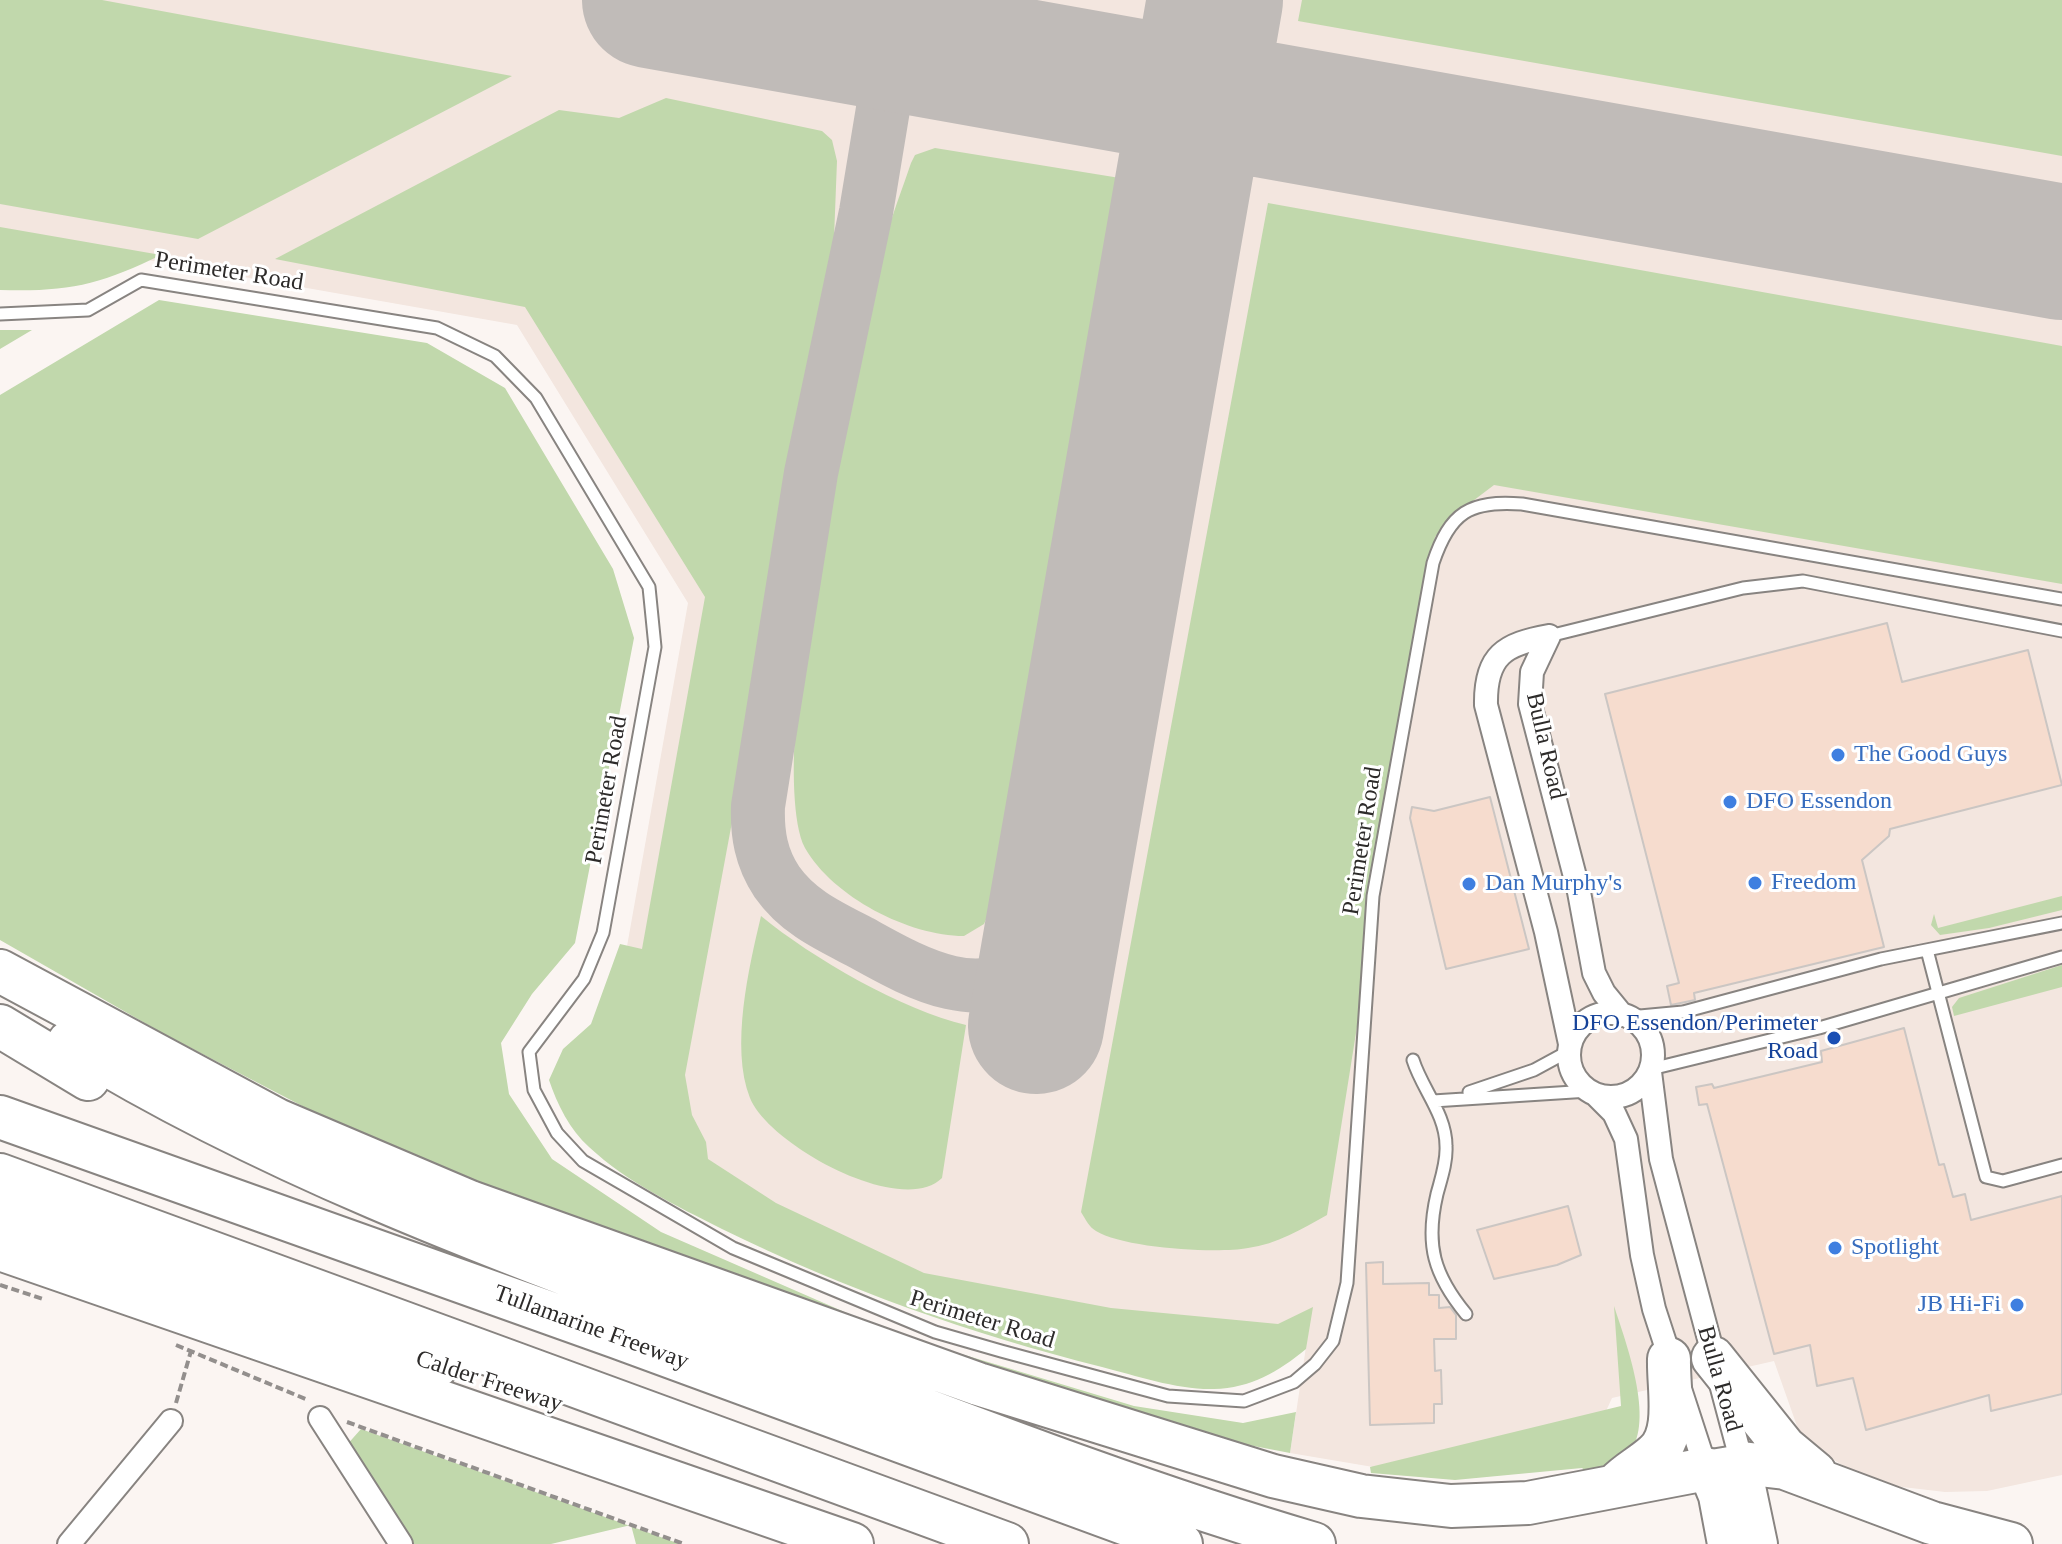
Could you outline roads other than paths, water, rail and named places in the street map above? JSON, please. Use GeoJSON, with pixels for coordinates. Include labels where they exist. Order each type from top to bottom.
{"type":"FeatureCollection","features":[{"type":"Feature","properties":{"kind":"highway"},"geometry":{"type":"LineString","coordinates":[[0,971],[277,1120],[470,1202],[978,1384],[1317,1488],[1451,1506],[1528,1503],[1724,1466],[1785,1468],[1932,1523],[1996,1540]]}},
{"type":"Feature","properties":{"kind":"highway"},"geometry":{"type":"LineString","coordinates":[[0,999],[207,1121],[336,1183],[867,1387],[1183,1503],[1314,1544]]}},
{"type":"Feature","properties":{"kind":"highway"},"geometry":{"type":"LineString","coordinates":[[0,1026],[206,1149],[617,1337]]}},
{"type":"Feature","properties":{"kind":"highway","name":"Tullamarine Freeway"},"geometry":{"type":"LineString","coordinates":[[0,1117],[617,1337],[1181,1544]]}},
{"type":"Feature","properties":{"kind":"highway"},"geometry":{"type":"LineString","coordinates":[[0,1175],[1007,1544]]}},
{"type":"Feature","properties":{"kind":"highway","name":"Calder Freeway"},"geometry":{"type":"LineString","coordinates":[[0,1215],[240,1299],[980,1544]]}},
{"type":"Feature","properties":{"kind":"highway"},"geometry":{"type":"LineString","coordinates":[[0,1249],[852,1544]]}},
{"type":"Feature","properties":{"kind":"highway"},"geometry":{"type":"LineString","coordinates":[[621,1257],[993,1419],[1274,1532]]}},
{"type":"Feature","properties":{"kind":"highway"},"geometry":{"type":"LineString","coordinates":[[1713,1358],[1785,1448],[1832,1485]]}},
{"type":"Feature","properties":{"kind":"highway"},"geometry":{"type":"LineString","coordinates":[[1616,1486],[1666,1442],[1670,1427],[1669,1359]]}},
{"type":"Feature","properties":{"kind":"highway"},"geometry":{"type":"LineString","coordinates":[[534,1434],[811,1544]]}},
{"type":"Feature","properties":{"kind":"main road","name":"Bulla Road"},"geometry":{"type":"LineString","coordinates":[[1724,1466],[1717,1496],[1726,1544]]}},
{"type":"Feature","properties":{"kind":"main road","name":"Bulla Road"},"geometry":{"type":"LineString","coordinates":[[1724,1466],[1759,1544]]}},
{"type":"Feature","properties":{"kind":"street","name":"Bulla Road"},"geometry":{"type":"LineString","coordinates":[[1549,636],[1532,672],[1530,704],[1562,821],[1594,973],[1604,993],[1626,1016]]}},
{"type":"Feature","properties":{"kind":"street","name":"Bulla Road"},"geometry":{"type":"LineString","coordinates":[[1549,636],[1515,643],[1504,651],[1490,673],[1486,705],[1546,932],[1570,1047]]}},
{"type":"Feature","properties":{"kind":"street"},"geometry":{"type":"LineString","coordinates":[[1611,1013],[1626,1016],[1650,1039],[1650,1070],[1643,1083],[1621,1096],[1592,1093],[1573,1073],[1570,1047],[1590,1019],[1611,1013]]}},
{"type":"Feature","properties":{"kind":"street","name":"Bulla Road"},"geometry":{"type":"LineString","coordinates":[[1650,1070],[1661,1159],[1713,1358],[1724,1466]]}},
{"type":"Feature","properties":{"kind":"street","name":"Bulla Road"},"geometry":{"type":"LineString","coordinates":[[1592,1093],[1614,1113],[1626,1139],[1642,1255],[1669,1359],[1724,1466]]}},
{"type":"Feature","properties":{"kind":"street"},"geometry":{"type":"LineString","coordinates":[[320,1418],[401,1544]]}},
{"type":"Feature","properties":{"kind":"street"},"geometry":{"type":"LineString","coordinates":[[69,1544],[171,1421]]}},
{"type":"Feature","properties":{"kind":"lane","name":"Perimeter Road"},"geometry":{"type":"LineString","coordinates":[[0,314],[88,310],[141,280],[437,328],[495,356],[536,398],[649,587],[653,613],[655,647],[603,933],[584,979],[529,1052],[534,1090],[557,1133],[583,1161],[747,1254],[935,1332],[1168,1396],[1244,1401],[1294,1382],[1333,1341],[1341,1317],[1347,1283],[1373,896],[1433,563],[1442,536],[1456,519],[1488,501],[1522,504],[2062,599]]}},
{"type":"Feature","properties":{"kind":"lane"},"geometry":{"type":"LineString","coordinates":[[1549,636],[1743,588],[1803,581],[2062,631]]}},
{"type":"Feature","properties":{"kind":"lane"},"geometry":{"type":"LineString","coordinates":[[1626,1016],[1683,1012],[1927,950],[2062,923]]}},
{"type":"Feature","properties":{"kind":"lane"},"geometry":{"type":"LineString","coordinates":[[1927,950],[1986,1177],[2003,1181],[2062,1165]]}},
{"type":"Feature","properties":{"kind":"lane"},"geometry":{"type":"LineString","coordinates":[[1650,1070],[1819,1028],[2062,957]]}},
{"type":"Feature","properties":{"kind":"lane"},"geometry":{"type":"LineString","coordinates":[[1433,1101],[1534,1070],[1570,1047]]}},
{"type":"Feature","properties":{"kind":"lane"},"geometry":{"type":"LineString","coordinates":[[1413,1060],[1421,1083],[1433,1101],[1446,1144],[1432,1224],[1434,1256],[1446,1290],[1466,1314]]}},
{"type":"Feature","properties":{"kind":"lane"},"geometry":{"type":"LineString","coordinates":[[1449,1098],[1592,1093]]}},
{"type":"Feature","properties":{"kind":"place","name":"The Good Guys"},"geometry":{"type":"Point","coordinates":[1838,755]}},
{"type":"Feature","properties":{"kind":"place","name":"DFO Essendon"},"geometry":{"type":"Point","coordinates":[1730,802]}},
{"type":"Feature","properties":{"kind":"place","name":"Freedom"},"geometry":{"type":"Point","coordinates":[1755,883]}},
{"type":"Feature","properties":{"kind":"place","name":"Dan Murphy's"},"geometry":{"type":"Point","coordinates":[1469,884]}},
{"type":"Feature","properties":{"kind":"place","name":"DFO Essendon/Perimeter Road"},"geometry":{"type":"Point","coordinates":[1834,1038]}},
{"type":"Feature","properties":{"kind":"place","name":"Spotlight"},"geometry":{"type":"Point","coordinates":[1835,1248]}},
{"type":"Feature","properties":{"kind":"place","name":"JB Hi-Fi"},"geometry":{"type":"Point","coordinates":[2017,1305]}}]}
